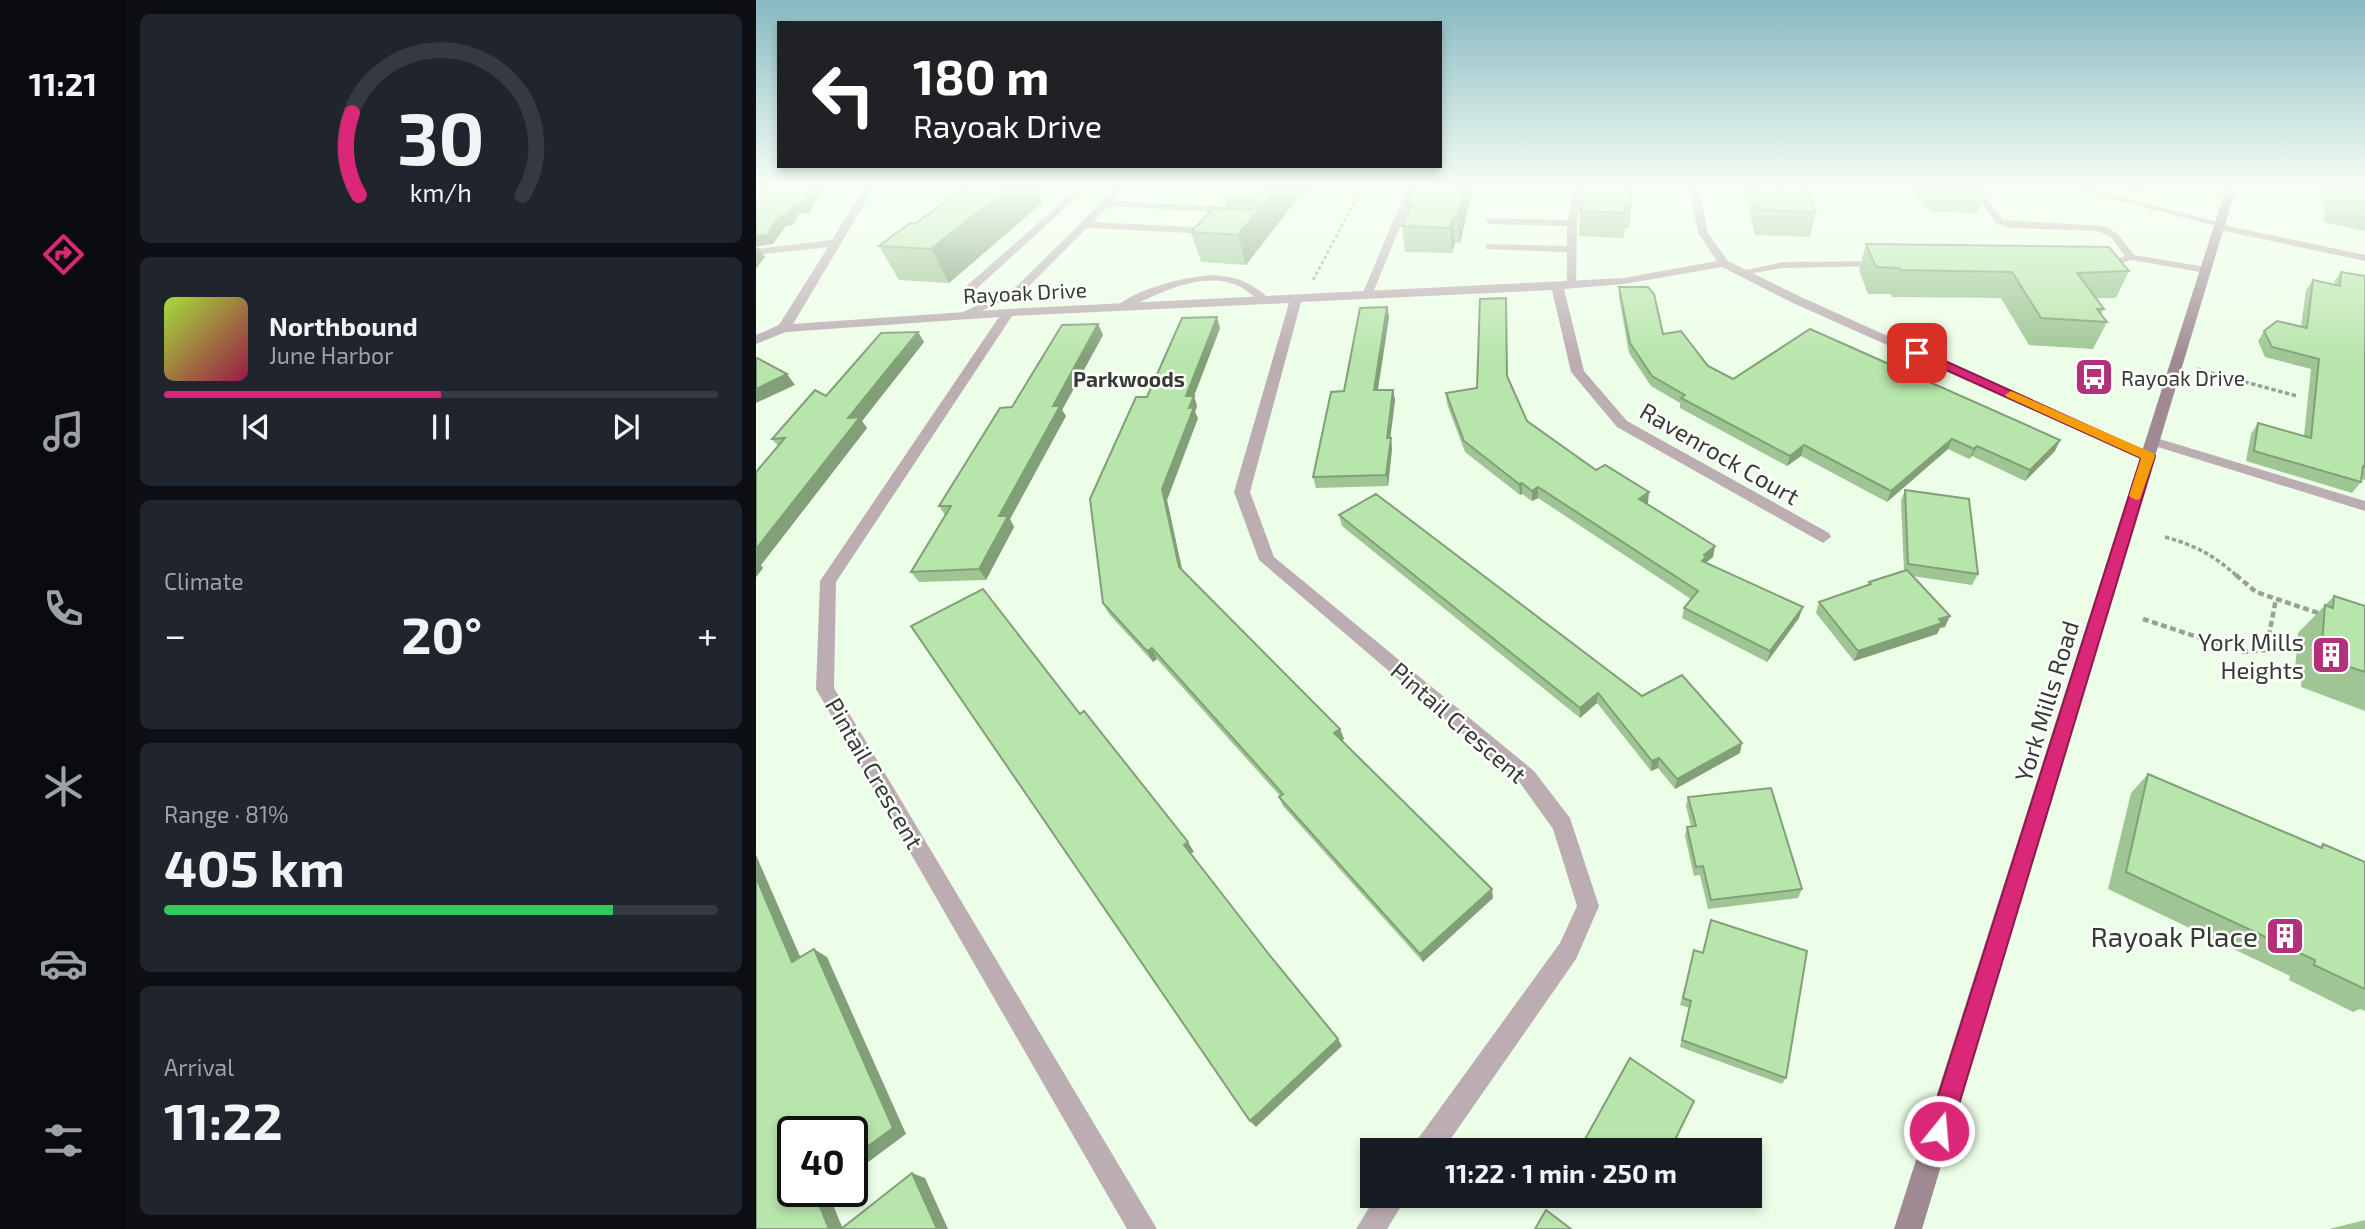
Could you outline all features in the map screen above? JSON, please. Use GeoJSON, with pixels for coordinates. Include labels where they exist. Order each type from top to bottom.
{"type":"FeatureCollection","features":[{"type":"Feature","properties":{"kind":"street"},"geometry":{"type":"LineString","coordinates":[[756,252],[814,245]]}},
{"type":"Feature","properties":{"kind":"street"},"geometry":{"type":"LineString","coordinates":[[784,328],[833,245]]}},
{"type":"Feature","properties":{"kind":"street"},"geometry":{"type":"LineString","coordinates":[[1712,245],[1724,263],[1797,300],[2150,448]]}},
{"type":"Feature","properties":{"kind":"street","name":"York Mills Road"},"geometry":{"type":"LineString","coordinates":[[1908,1229],[2213,245]]}},
{"type":"Feature","properties":{"kind":"street"},"geometry":{"type":"LineString","coordinates":[[2309,245],[2365,258]]}},
{"type":"Feature","properties":{"kind":"street","name":"Rayoak Drive"},"geometry":{"type":"LineString","coordinates":[[756,340],[784,328],[1008,313],[1624,281],[1724,263]]}},
{"type":"Feature","properties":{"kind":"street","name":"Ravenrock Court"},"geometry":{"type":"LineString","coordinates":[[1557,286],[1578,372],[1622,424],[1823,537]]}},
{"type":"Feature","properties":{"kind":"street","name":"Pintail Crescent"},"geometry":{"type":"LineString","coordinates":[[1301,299],[1242,492],[1267,560],[1527,777],[1562,825],[1588,906],[1568,951],[1436,1138]]}},
{"type":"Feature","properties":{"kind":"street","name":"Pintail Crescent"},"geometry":{"type":"LineString","coordinates":[[1008,313],[828,581],[825,689],[1143,1229]]}},
{"type":"Feature","properties":{"kind":"street"},"geometry":{"type":"LineString","coordinates":[[1370,1229],[1385,1208]]}},
{"type":"Feature","properties":{"kind":"lane"},"geometry":{"type":"LineString","coordinates":[[988,304],[967,291],[1018,245]]}},
{"type":"Feature","properties":{"kind":"lane"},"geometry":{"type":"LineString","coordinates":[[963,316],[1020,289],[1064,245]]}},
{"type":"Feature","properties":{"kind":"lane"},"geometry":{"type":"LineString","coordinates":[[1367,295],[1388,245]]}},
{"type":"Feature","properties":{"kind":"lane"},"geometry":{"type":"LineString","coordinates":[[1572,245],[1573,285]]}},
{"type":"Feature","properties":{"kind":"lane"},"geometry":{"type":"LineString","coordinates":[[2122,245],[2131,257]]}},
{"type":"Feature","properties":{"kind":"lane"},"geometry":{"type":"LineString","coordinates":[[1490,247],[1572,249]]}},
{"type":"Feature","properties":{"kind":"lane"},"geometry":{"type":"LineString","coordinates":[[2091,267],[2104,267],[2131,257],[2206,270]]}},
{"type":"Feature","properties":{"kind":"lane"},"geometry":{"type":"LineString","coordinates":[[1742,272],[1783,265],[1888,265]]}},
{"type":"Feature","properties":{"kind":"lane"},"geometry":{"type":"LineString","coordinates":[[1119,308],[1188,280],[1214,279],[1241,283],[1265,300]]}},
{"type":"Feature","properties":{"kind":"lane"},"geometry":{"type":"LineString","coordinates":[[2150,448],[2365,506]]}},
{"type":"Feature","properties":{"kind":"path"},"geometry":{"type":"LineString","coordinates":[[1301,299],[1331,245]]}},
{"type":"Feature","properties":{"kind":"path"},"geometry":{"type":"LineString","coordinates":[[2177,363],[2297,396]]}},
{"type":"Feature","properties":{"kind":"path"},"geometry":{"type":"LineString","coordinates":[[2165,537],[2192,544],[2216,557],[2256,592],[2327,616]]}},
{"type":"Feature","properties":{"kind":"path"},"geometry":{"type":"LineString","coordinates":[[2143,620],[2244,653],[2266,650],[2276,599]]}},
{"type":"Feature","properties":{"kind":"building"},"geometry":{"type":"Polygon","coordinates":[[[880,245],[936,245],[931,249],[880,245]]]}},
{"type":"Feature","properties":{"kind":"building"},"geometry":{"type":"Polygon","coordinates":[[[1867,245],[2109,247],[2129,271],[2077,273],[2104,309],[2097,309],[2107,322],[2041,318],[2012,272],[1900,270],[1876,267],[1867,245]]]}},
{"type":"Feature","properties":{"kind":"building"},"geometry":{"type":"Polygon","coordinates":[[[2341,272],[2365,276],[2365,467],[2363,466],[2361,482],[2254,451],[2258,423],[2311,438],[2319,359],[2272,347],[2264,331],[2277,321],[2307,328],[2313,280],[2340,286],[2341,272]]]}},
{"type":"Feature","properties":{"kind":"building"},"geometry":{"type":"Polygon","coordinates":[[[1619,287],[1648,287],[1654,294],[1663,334],[1681,331],[1708,366],[1733,379],[1810,329],[2060,440],[2030,470],[1977,446],[1974,449],[1952,439],[1891,491],[1804,445],[1790,456],[1681,398],[1685,395],[1652,376],[1630,343],[1619,287]]]}},
{"type":"Feature","properties":{"kind":"building"},"geometry":{"type":"Polygon","coordinates":[[[1506,298],[1507,376],[1527,421],[1596,470],[1605,465],[1649,492],[1639,499],[1715,546],[1704,555],[1706,557],[1702,561],[1803,607],[1770,651],[1684,608],[1698,591],[1538,487],[1532,491],[1522,483],[1519,484],[1464,441],[1446,393],[1477,388],[1480,299],[1506,298]]]}},
{"type":"Feature","properties":{"kind":"building"},"geometry":{"type":"Polygon","coordinates":[[[1387,307],[1374,390],[1393,390],[1386,475],[1313,477],[1331,392],[1344,391],[1360,308],[1387,307]]]}},
{"type":"Feature","properties":{"kind":"building"},"geometry":{"type":"Polygon","coordinates":[[[1217,317],[1186,396],[1194,396],[1189,408],[1194,407],[1162,489],[1179,567],[1340,729],[1334,733],[1492,889],[1420,954],[1279,797],[1283,794],[1152,648],[1147,651],[1103,603],[1090,499],[1136,397],[1147,397],[1182,318],[1217,317]]]}},
{"type":"Feature","properties":{"kind":"building"},"geometry":{"type":"Polygon","coordinates":[[[1098,324],[1053,406],[1060,406],[999,516],[1008,516],[979,569],[911,572],[951,506],[939,506],[1000,408],[1012,407],[1062,325],[1098,324]]]}},
{"type":"Feature","properties":{"kind":"building"},"geometry":{"type":"Polygon","coordinates":[[[918,332],[848,418],[860,417],[756,549],[756,472],[785,438],[772,439],[815,390],[826,396],[881,333],[918,332]]]}},
{"type":"Feature","properties":{"kind":"building"},"geometry":{"type":"Polygon","coordinates":[[[757,358],[787,374],[756,389],[757,358]]]}},
{"type":"Feature","properties":{"kind":"building"},"geometry":{"type":"Polygon","coordinates":[[[1905,490],[1969,499],[1978,574],[1908,564],[1905,490]]]}},
{"type":"Feature","properties":{"kind":"building"},"geometry":{"type":"Polygon","coordinates":[[[1376,494],[1642,696],[1682,675],[1742,743],[1677,779],[1659,758],[1652,761],[1598,693],[1580,708],[1339,515],[1376,494]]]}},
{"type":"Feature","properties":{"kind":"building"},"geometry":{"type":"Polygon","coordinates":[[[1907,570],[1950,616],[1939,619],[1942,623],[1858,651],[1819,602],[1907,570]]]}},
{"type":"Feature","properties":{"kind":"building"},"geometry":{"type":"Polygon","coordinates":[[[983,589],[1080,714],[1084,711],[1188,842],[1184,845],[1338,1039],[1250,1121],[911,626],[983,589]]]}},
{"type":"Feature","properties":{"kind":"building"},"geometry":{"type":"Polygon","coordinates":[[[2334,596],[2365,606],[2365,672],[2329,660],[2330,646],[2322,644],[2325,605],[2333,608],[2334,596]]]}},
{"type":"Feature","properties":{"kind":"building","name":"Rayoak Place"},"geometry":{"type":"Polygon","coordinates":[[[2148,774],[2322,848],[2323,844],[2365,862],[2365,989],[2314,965],[2315,960],[2126,872],[2148,774]]]}},
{"type":"Feature","properties":{"kind":"building"},"geometry":{"type":"Polygon","coordinates":[[[1771,788],[1802,889],[1711,900],[1703,866],[1696,867],[1687,827],[1696,826],[1688,797],[1771,788]]]}},
{"type":"Feature","properties":{"kind":"building"},"geometry":{"type":"Polygon","coordinates":[[[756,877],[792,962],[814,949],[893,1128],[868,1146],[868,1116],[777,1116],[777,1207],[820,1207],[829,1229],[756,1229],[756,877]]]}},
{"type":"Feature","properties":{"kind":"building"},"geometry":{"type":"Polygon","coordinates":[[[1711,920],[1807,951],[1786,1078],[1682,1040],[1691,1001],[1683,998],[1694,950],[1703,953],[1711,920]]]}},
{"type":"Feature","properties":{"kind":"building"},"geometry":{"type":"Polygon","coordinates":[[[1630,1058],[1694,1101],[1676,1138],[1586,1138],[1630,1058]]]}},
{"type":"Feature","properties":{"kind":"building"},"geometry":{"type":"Polygon","coordinates":[[[912,1173],[937,1229],[841,1229],[912,1173]]]}},
{"type":"Feature","properties":{"kind":"building"},"geometry":{"type":"Polygon","coordinates":[[[1546,1210],[1571,1229],[1535,1229],[1546,1210]]]}},
{"type":"Feature","properties":{"kind":"slow traffic"},"geometry":{"type":"LineString","coordinates":[[2011,395],[2148,456],[2136,496]]}},
{"type":"Feature","properties":{"kind":"place","name":"Rayoak Drive"},"geometry":{"type":"Point","coordinates":[2094,377]}},
{"type":"Feature","properties":{"kind":"place","name":"York Mills Heights"},"geometry":{"type":"Point","coordinates":[2331,655]}},
{"type":"Feature","properties":{"kind":"place","name":"Rayoak Place"},"geometry":{"type":"Point","coordinates":[2285,936]}},
{"type":"Feature","properties":{"kind":"district","name":"Parkwoods"},"geometry":{"type":"Point","coordinates":[1129,378]}},
{"type":"Feature","properties":{"kind":"route"},"geometry":{"type":"LineString","coordinates":[[1917,353],[2148,456],[1939,1131]]}}]}
